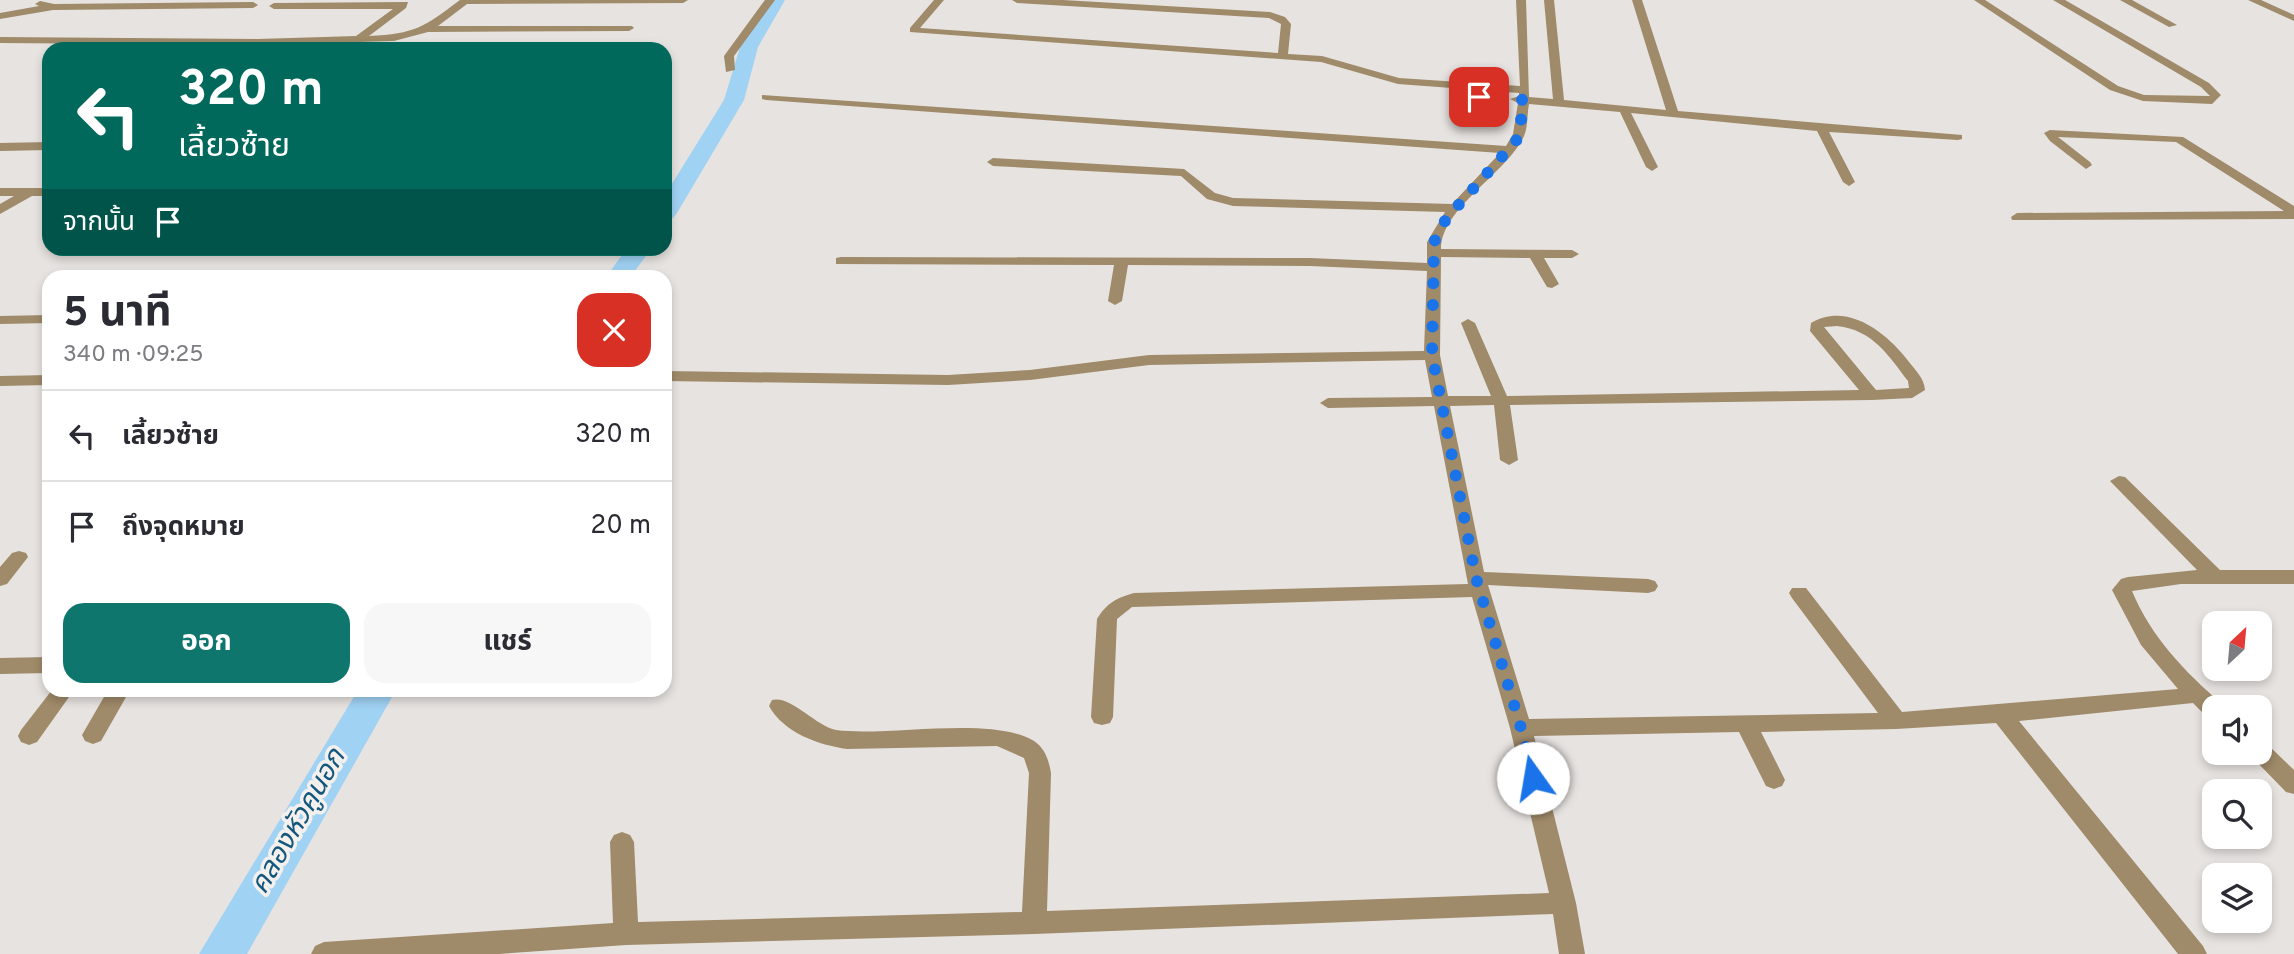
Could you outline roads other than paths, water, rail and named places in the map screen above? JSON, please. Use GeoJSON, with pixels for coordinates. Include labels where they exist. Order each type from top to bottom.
{"type":"FeatureCollection","features":[{"type":"Feature","properties":{"kind":"street"},"geometry":{"type":"LineString","coordinates":[[0,40],[356,41],[406,37],[428,29],[466,1],[683,0]]}},
{"type":"Feature","properties":{"kind":"street"},"geometry":{"type":"LineString","coordinates":[[730,70],[729,56],[770,0]]}},
{"type":"Feature","properties":{"kind":"street"},"geometry":{"type":"LineString","coordinates":[[940,0],[913,30],[1283,55],[1336,61],[1398,81],[1525,95],[1559,103],[1821,128],[1958,137]]}},
{"type":"Feature","properties":{"kind":"street"},"geometry":{"type":"LineString","coordinates":[[1017,0],[1270,15],[1279,17],[1286,24],[1283,55]]}},
{"type":"Feature","properties":{"kind":"street"},"geometry":{"type":"LineString","coordinates":[[1521,0],[1525,95],[1519,134],[1509,150],[1451,214],[1434,242],[1432,355],[1439,401],[1478,584],[1521,728],[1564,903],[1572,954]]}},
{"type":"Feature","properties":{"kind":"street"},"geometry":{"type":"LineString","coordinates":[[1549,0],[1559,103]]}},
{"type":"Feature","properties":{"kind":"street"},"geometry":{"type":"LineString","coordinates":[[1637,0],[1673,114]]}},
{"type":"Feature","properties":{"kind":"street"},"geometry":{"type":"LineString","coordinates":[[1979,0],[2114,89],[2143,98],[2167,101],[2212,101],[2216,95],[2205,85],[2058,0]]}},
{"type":"Feature","properties":{"kind":"street"},"geometry":{"type":"LineString","coordinates":[[2125,0],[2172,24]]}},
{"type":"Feature","properties":{"kind":"street"},"geometry":{"type":"LineString","coordinates":[[2253,0],[2294,18]]}},
{"type":"Feature","properties":{"kind":"street"},"geometry":{"type":"LineString","coordinates":[[0,16],[59,2]]}},
{"type":"Feature","properties":{"kind":"street"},"geometry":{"type":"LineString","coordinates":[[0,9],[59,2],[253,5]]}},
{"type":"Feature","properties":{"kind":"street"},"geometry":{"type":"LineString","coordinates":[[356,41],[407,3]]}},
{"type":"Feature","properties":{"kind":"street"},"geometry":{"type":"LineString","coordinates":[[274,6],[407,3]]}},
{"type":"Feature","properties":{"kind":"street"},"geometry":{"type":"LineString","coordinates":[[428,29],[629,28]]}},
{"type":"Feature","properties":{"kind":"street"},"geometry":{"type":"LineString","coordinates":[[1410,93],[1525,95]]}},
{"type":"Feature","properties":{"kind":"street"},"geometry":{"type":"LineString","coordinates":[[766,97],[1509,150]]}},
{"type":"Feature","properties":{"kind":"street"},"geometry":{"type":"LineString","coordinates":[[1625,110],[1652,167]]}},
{"type":"Feature","properties":{"kind":"street"},"geometry":{"type":"LineString","coordinates":[[1821,128],[1849,182]]}},
{"type":"Feature","properties":{"kind":"street"},"geometry":{"type":"LineString","coordinates":[[2085,165],[2050,133],[2175,137],[2294,213]]}},
{"type":"Feature","properties":{"kind":"street"},"geometry":{"type":"LineString","coordinates":[[0,147],[42,146]]}},
{"type":"Feature","properties":{"kind":"street"},"geometry":{"type":"LineString","coordinates":[[993,162],[1184,173],[1211,196],[1233,202],[1451,214]]}},
{"type":"Feature","properties":{"kind":"street"},"geometry":{"type":"LineString","coordinates":[[0,192],[42,192]]}},
{"type":"Feature","properties":{"kind":"street"},"geometry":{"type":"LineString","coordinates":[[0,210],[29,192]]}},
{"type":"Feature","properties":{"kind":"street"},"geometry":{"type":"LineString","coordinates":[[2017,216],[2294,213]]}},
{"type":"Feature","properties":{"kind":"street"},"geometry":{"type":"LineString","coordinates":[[1271,214],[1451,214]]}},
{"type":"Feature","properties":{"kind":"street"},"geometry":{"type":"LineString","coordinates":[[1535,254],[1552,284]]}},
{"type":"Feature","properties":{"kind":"street"},"geometry":{"type":"LineString","coordinates":[[841,261],[1310,262],[1572,254]]}},
{"type":"Feature","properties":{"kind":"street"},"geometry":{"type":"LineString","coordinates":[[1115,300],[1122,261]]}},
{"type":"Feature","properties":{"kind":"street"},"geometry":{"type":"LineString","coordinates":[[0,320],[42,319]]}},
{"type":"Feature","properties":{"kind":"street"},"geometry":{"type":"LineString","coordinates":[[1328,403],[1872,395],[1912,393],[1919,387],[1869,328],[1854,322],[1819,323],[1816,326],[1817,331],[1872,395]]}},
{"type":"Feature","properties":{"kind":"street"},"geometry":{"type":"LineString","coordinates":[[1468,323],[1501,400],[1509,460]]}},
{"type":"Feature","properties":{"kind":"street"},"geometry":{"type":"LineString","coordinates":[[672,376],[948,380],[1030,374],[1149,360],[1432,355]]}},
{"type":"Feature","properties":{"kind":"street"},"geometry":{"type":"LineString","coordinates":[[0,382],[42,380]]}},
{"type":"Feature","properties":{"kind":"street"},"geometry":{"type":"LineString","coordinates":[[2119,481],[2216,578]]}},
{"type":"Feature","properties":{"kind":"street"},"geometry":{"type":"LineString","coordinates":[[0,579],[19,557]]}},
{"type":"Feature","properties":{"kind":"street"},"geometry":{"type":"LineString","coordinates":[[2202,700],[2132,617],[2122,590],[2128,584],[2181,577],[2294,577]]}},
{"type":"Feature","properties":{"kind":"street"},"geometry":{"type":"LineString","coordinates":[[1102,718],[1107,619],[1112,610],[1121,603],[1134,600],[1478,584],[1648,586]]}},
{"type":"Feature","properties":{"kind":"street"},"geometry":{"type":"LineString","coordinates":[[1800,593],[1896,721]]}},
{"type":"Feature","properties":{"kind":"street"},"geometry":{"type":"LineString","coordinates":[[0,666],[42,665]]}},
{"type":"Feature","properties":{"kind":"street"},"geometry":{"type":"LineString","coordinates":[[1521,728],[1896,721],[2196,695]]}},
{"type":"Feature","properties":{"kind":"street"},"geometry":{"type":"LineString","coordinates":[[29,736],[58,697]]}},
{"type":"Feature","properties":{"kind":"street"},"geometry":{"type":"LineString","coordinates":[[93,735],[115,697]]}},
{"type":"Feature","properties":{"kind":"street"},"geometry":{"type":"LineString","coordinates":[[780,706],[809,731],[825,738],[997,737],[1021,743],[1033,752],[1040,760],[1034,923]]}},
{"type":"Feature","properties":{"kind":"street"},"geometry":{"type":"LineString","coordinates":[[2001,714],[2194,954]]}},
{"type":"Feature","properties":{"kind":"street"},"geometry":{"type":"LineString","coordinates":[[1745,725],[1774,780]]}},
{"type":"Feature","properties":{"kind":"street"},"geometry":{"type":"LineString","coordinates":[[2272,763],[2294,785]]}},
{"type":"Feature","properties":{"kind":"street"},"geometry":{"type":"LineString","coordinates":[[622,842],[626,934]]}},
{"type":"Feature","properties":{"kind":"street"},"geometry":{"type":"LineString","coordinates":[[324,954],[432,950],[626,934],[1034,923],[1564,903]]}},
{"type":"Feature","properties":{"kind":"waterway","name":"คลองหัวคูนอก"},"geometry":{"type":"LineString","coordinates":[[672,202],[734,100],[749,47],[777,0]]}},
{"type":"Feature","properties":{"kind":"waterway","name":"คลองหัวคูนอก"},"geometry":{"type":"LineString","coordinates":[[624,270],[634,256]]}},
{"type":"Feature","properties":{"kind":"waterway","name":"คลองหัวคูนอก"},"geometry":{"type":"LineString","coordinates":[[222,954],[373,697]]}}]}
